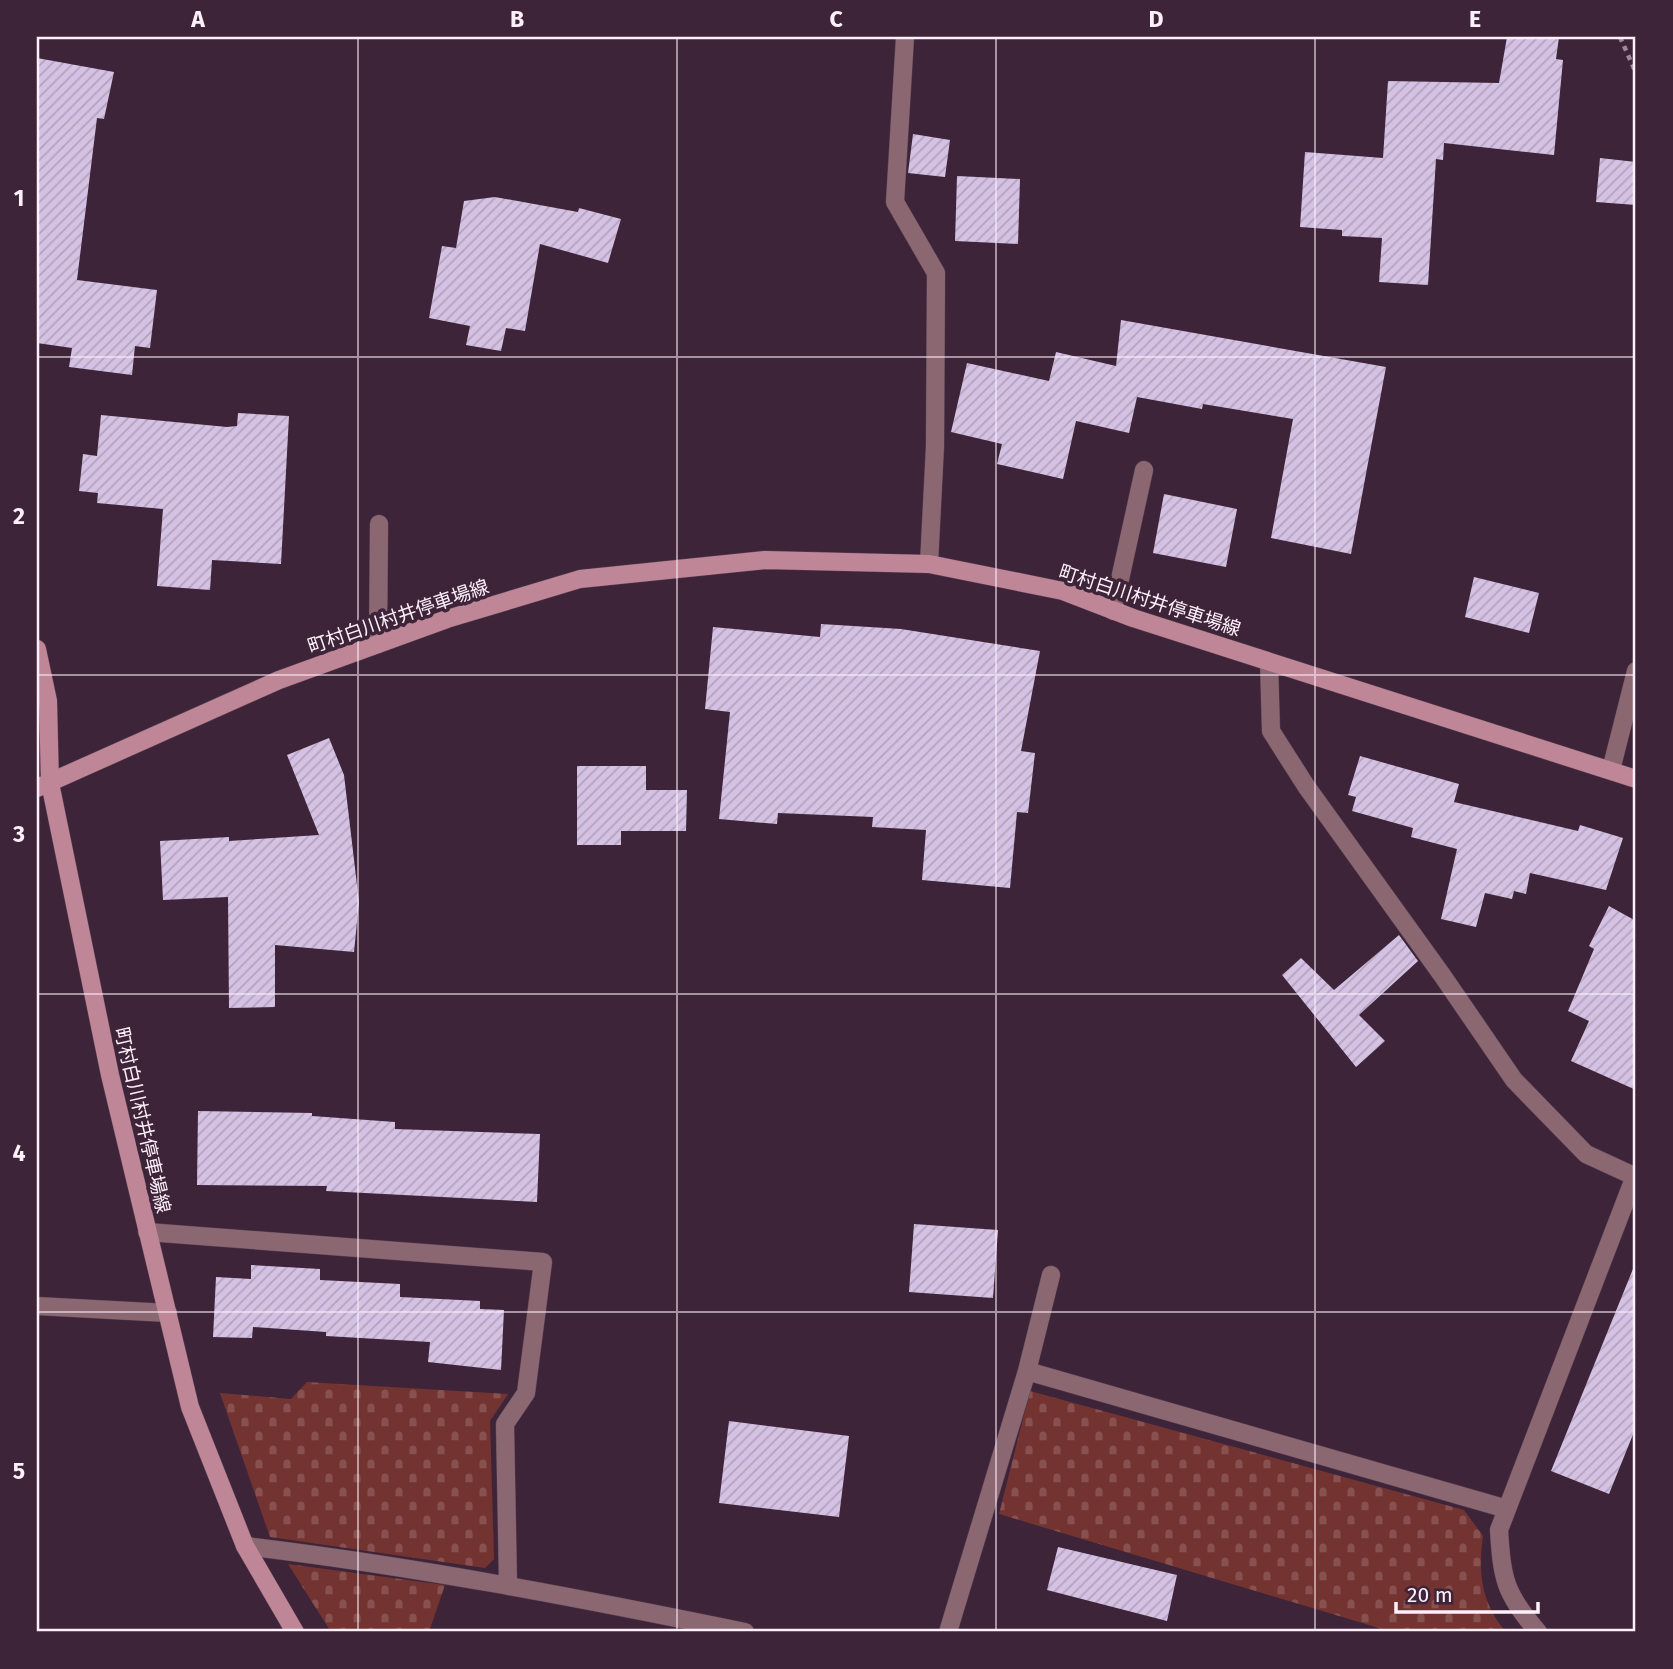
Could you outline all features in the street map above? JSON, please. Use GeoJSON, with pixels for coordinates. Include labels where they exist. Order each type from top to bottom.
{"type":"FeatureCollection","features":[{"type":"Feature","properties":{"kind":"main road","name":"町村白川村井停車場線"},"geometry":{"type":"LineString","coordinates":[[295,1632],[245,1546],[190,1407],[43,785],[279,680],[447,619],[580,579],[765,560],[929,565],[1063,591],[1113,611],[1636,779]]}},
{"type":"Feature","properties":{"kind":"main road"},"geometry":{"type":"LineString","coordinates":[[37,649],[48,701],[43,785]]}},
{"type":"Feature","properties":{"kind":"street"},"geometry":{"type":"LineString","coordinates":[[905,37],[895,202],[936,273],[935,446],[929,565]]}},
{"type":"Feature","properties":{"kind":"street"},"geometry":{"type":"LineString","coordinates":[[1113,611],[1144,470]]}},
{"type":"Feature","properties":{"kind":"street"},"geometry":{"type":"LineString","coordinates":[[378,644],[379,524]]}},
{"type":"Feature","properties":{"kind":"street"},"geometry":{"type":"LineString","coordinates":[[1269,662],[1271,731],[1306,786],[1514,1080],[1586,1154],[1636,1177],[1499,1530],[1502,1576],[1520,1611],[1538,1632]]}},
{"type":"Feature","properties":{"kind":"street"},"geometry":{"type":"LineString","coordinates":[[1611,770],[1636,671]]}},
{"type":"Feature","properties":{"kind":"street"},"geometry":{"type":"LineString","coordinates":[[147,1232],[542,1262],[526,1393],[505,1424],[508,1583]]}},
{"type":"Feature","properties":{"kind":"street"},"geometry":{"type":"LineString","coordinates":[[948,1632],[1027,1371],[1051,1275]]}},
{"type":"Feature","properties":{"kind":"street"},"geometry":{"type":"LineString","coordinates":[[37,1306],[168,1313]]}},
{"type":"Feature","properties":{"kind":"street"},"geometry":{"type":"LineString","coordinates":[[1027,1371],[1507,1509]]}},
{"type":"Feature","properties":{"kind":"street"},"geometry":{"type":"LineString","coordinates":[[245,1546],[369,1561],[508,1583],[745,1632]]}},
{"type":"Feature","properties":{"kind":"path"},"geometry":{"type":"LineString","coordinates":[[1620,37],[1636,73]]}},
{"type":"Feature","properties":{"kind":"green space"},"geometry":{"type":"Polygon","coordinates":[[[307,1382],[508,1394],[490,1421],[494,1559],[485,1568],[270,1537],[220,1393],[291,1399],[307,1382]]]}},
{"type":"Feature","properties":{"kind":"green space"},"geometry":{"type":"Polygon","coordinates":[[[1030,1391],[1464,1510],[1483,1536],[1483,1587],[1491,1610],[1506,1632],[1392,1632],[999,1514],[1030,1391]]]}},
{"type":"Feature","properties":{"kind":"green space"},"geometry":{"type":"Polygon","coordinates":[[[288,1564],[445,1585],[429,1632],[331,1632],[288,1564]]]}},
{"type":"Feature","properties":{"kind":"building"},"geometry":{"type":"Polygon","coordinates":[[[1507,37],[1559,37],[1556,59],[1563,60],[1554,155],[1444,143],[1443,160],[1436,159],[1428,285],[1379,282],[1382,238],[1342,236],[1342,230],[1300,227],[1305,152],[1383,158],[1388,81],[1499,83],[1507,37]]]}},
{"type":"Feature","properties":{"kind":"building"},"geometry":{"type":"Polygon","coordinates":[[[37,58],[114,72],[104,119],[97,118],[77,280],[157,290],[150,348],[135,346],[132,375],[69,367],[72,348],[37,343],[37,58]]]}},
{"type":"Feature","properties":{"kind":"building"},"geometry":{"type":"Polygon","coordinates":[[[913,134],[950,140],[945,177],[908,173],[913,134]]]}},
{"type":"Feature","properties":{"kind":"building"},"geometry":{"type":"Polygon","coordinates":[[[1600,158],[1636,162],[1636,205],[1596,202],[1600,158]]]}},
{"type":"Feature","properties":{"kind":"building"},"geometry":{"type":"Polygon","coordinates":[[[957,176],[1020,179],[1018,244],[955,241],[957,176]]]}},
{"type":"Feature","properties":{"kind":"building"},"geometry":{"type":"Polygon","coordinates":[[[495,197],[578,212],[579,208],[621,219],[608,263],[540,244],[525,331],[506,328],[501,351],[466,345],[470,326],[429,318],[442,246],[456,248],[464,201],[495,197]]]}},
{"type":"Feature","properties":{"kind":"building"},"geometry":{"type":"Polygon","coordinates":[[[1121,320],[1386,367],[1351,554],[1271,538],[1293,419],[1203,404],[1202,409],[1137,397],[1129,433],[1076,421],[1063,479],[997,464],[1002,444],[951,432],[967,363],[1049,381],[1056,352],[1116,366],[1121,320]]]}},
{"type":"Feature","properties":{"kind":"building"},"geometry":{"type":"Polygon","coordinates":[[[238,413],[289,416],[281,564],[212,560],[210,590],[157,586],[163,509],[97,503],[98,493],[79,491],[83,454],[97,456],[101,415],[227,427],[237,426],[238,413]]]}},
{"type":"Feature","properties":{"kind":"building"},"geometry":{"type":"Polygon","coordinates":[[[1164,494],[1237,509],[1226,567],[1153,553],[1164,494]]]}},
{"type":"Feature","properties":{"kind":"building"},"geometry":{"type":"Polygon","coordinates":[[[1474,577],[1539,593],[1529,633],[1465,617],[1474,577]]]}},
{"type":"Feature","properties":{"kind":"building"},"geometry":{"type":"Polygon","coordinates":[[[821,624],[901,629],[1040,651],[1021,751],[1035,753],[1028,813],[1017,812],[1010,888],[922,880],[926,830],[872,827],[873,817],[778,813],[777,824],[719,819],[730,712],[705,709],[713,627],[820,637],[821,624]]]}},
{"type":"Feature","properties":{"kind":"building"},"geometry":{"type":"Polygon","coordinates":[[[329,738],[344,775],[359,902],[354,952],[275,945],[275,1007],[229,1008],[228,897],[163,900],[160,841],[229,837],[229,841],[319,835],[287,755],[329,738]]]}},
{"type":"Feature","properties":{"kind":"building"},"geometry":{"type":"Polygon","coordinates":[[[1360,756],[1459,784],[1454,802],[1578,831],[1580,825],[1623,838],[1606,890],[1530,873],[1526,894],[1514,891],[1512,899],[1485,893],[1476,927],[1441,919],[1457,849],[1411,837],[1413,828],[1352,811],[1356,797],[1348,795],[1360,756]]]}},
{"type":"Feature","properties":{"kind":"building"},"geometry":{"type":"Polygon","coordinates":[[[577,766],[646,766],[646,790],[687,790],[686,831],[621,831],[621,845],[577,845],[577,766]]]}},
{"type":"Feature","properties":{"kind":"building"},"geometry":{"type":"Polygon","coordinates":[[[1609,906],[1636,921],[1636,1090],[1571,1061],[1589,1021],[1568,1011],[1594,949],[1589,946],[1609,906]]]}},
{"type":"Feature","properties":{"kind":"building"},"geometry":{"type":"Polygon","coordinates":[[[1399,935],[1418,961],[1359,1015],[1385,1041],[1356,1067],[1282,975],[1301,958],[1334,990],[1399,935]]]}},
{"type":"Feature","properties":{"kind":"building"},"geometry":{"type":"Polygon","coordinates":[[[198,1111],[312,1113],[312,1116],[395,1122],[395,1129],[540,1134],[537,1202],[326,1191],[327,1186],[197,1185],[198,1111]]]}},
{"type":"Feature","properties":{"kind":"building"},"geometry":{"type":"Polygon","coordinates":[[[914,1224],[998,1230],[993,1298],[909,1292],[914,1224]]]}},
{"type":"Feature","properties":{"kind":"building"},"geometry":{"type":"Polygon","coordinates":[[[1635,1264],[1636,1427],[1609,1494],[1551,1471],[1635,1264]]]}},
{"type":"Feature","properties":{"kind":"building"},"geometry":{"type":"Polygon","coordinates":[[[251,1265],[320,1269],[320,1280],[400,1284],[400,1297],[480,1301],[480,1309],[504,1310],[501,1370],[428,1362],[430,1342],[326,1336],[326,1332],[253,1327],[252,1338],[213,1337],[216,1277],[251,1279],[251,1265]]]}},
{"type":"Feature","properties":{"kind":"building"},"geometry":{"type":"Polygon","coordinates":[[[729,1421],[849,1436],[839,1517],[719,1503],[729,1421]]]}},
{"type":"Feature","properties":{"kind":"building"},"geometry":{"type":"Polygon","coordinates":[[[1058,1547],[1177,1575],[1167,1621],[1047,1590],[1058,1547]]]}}]}
